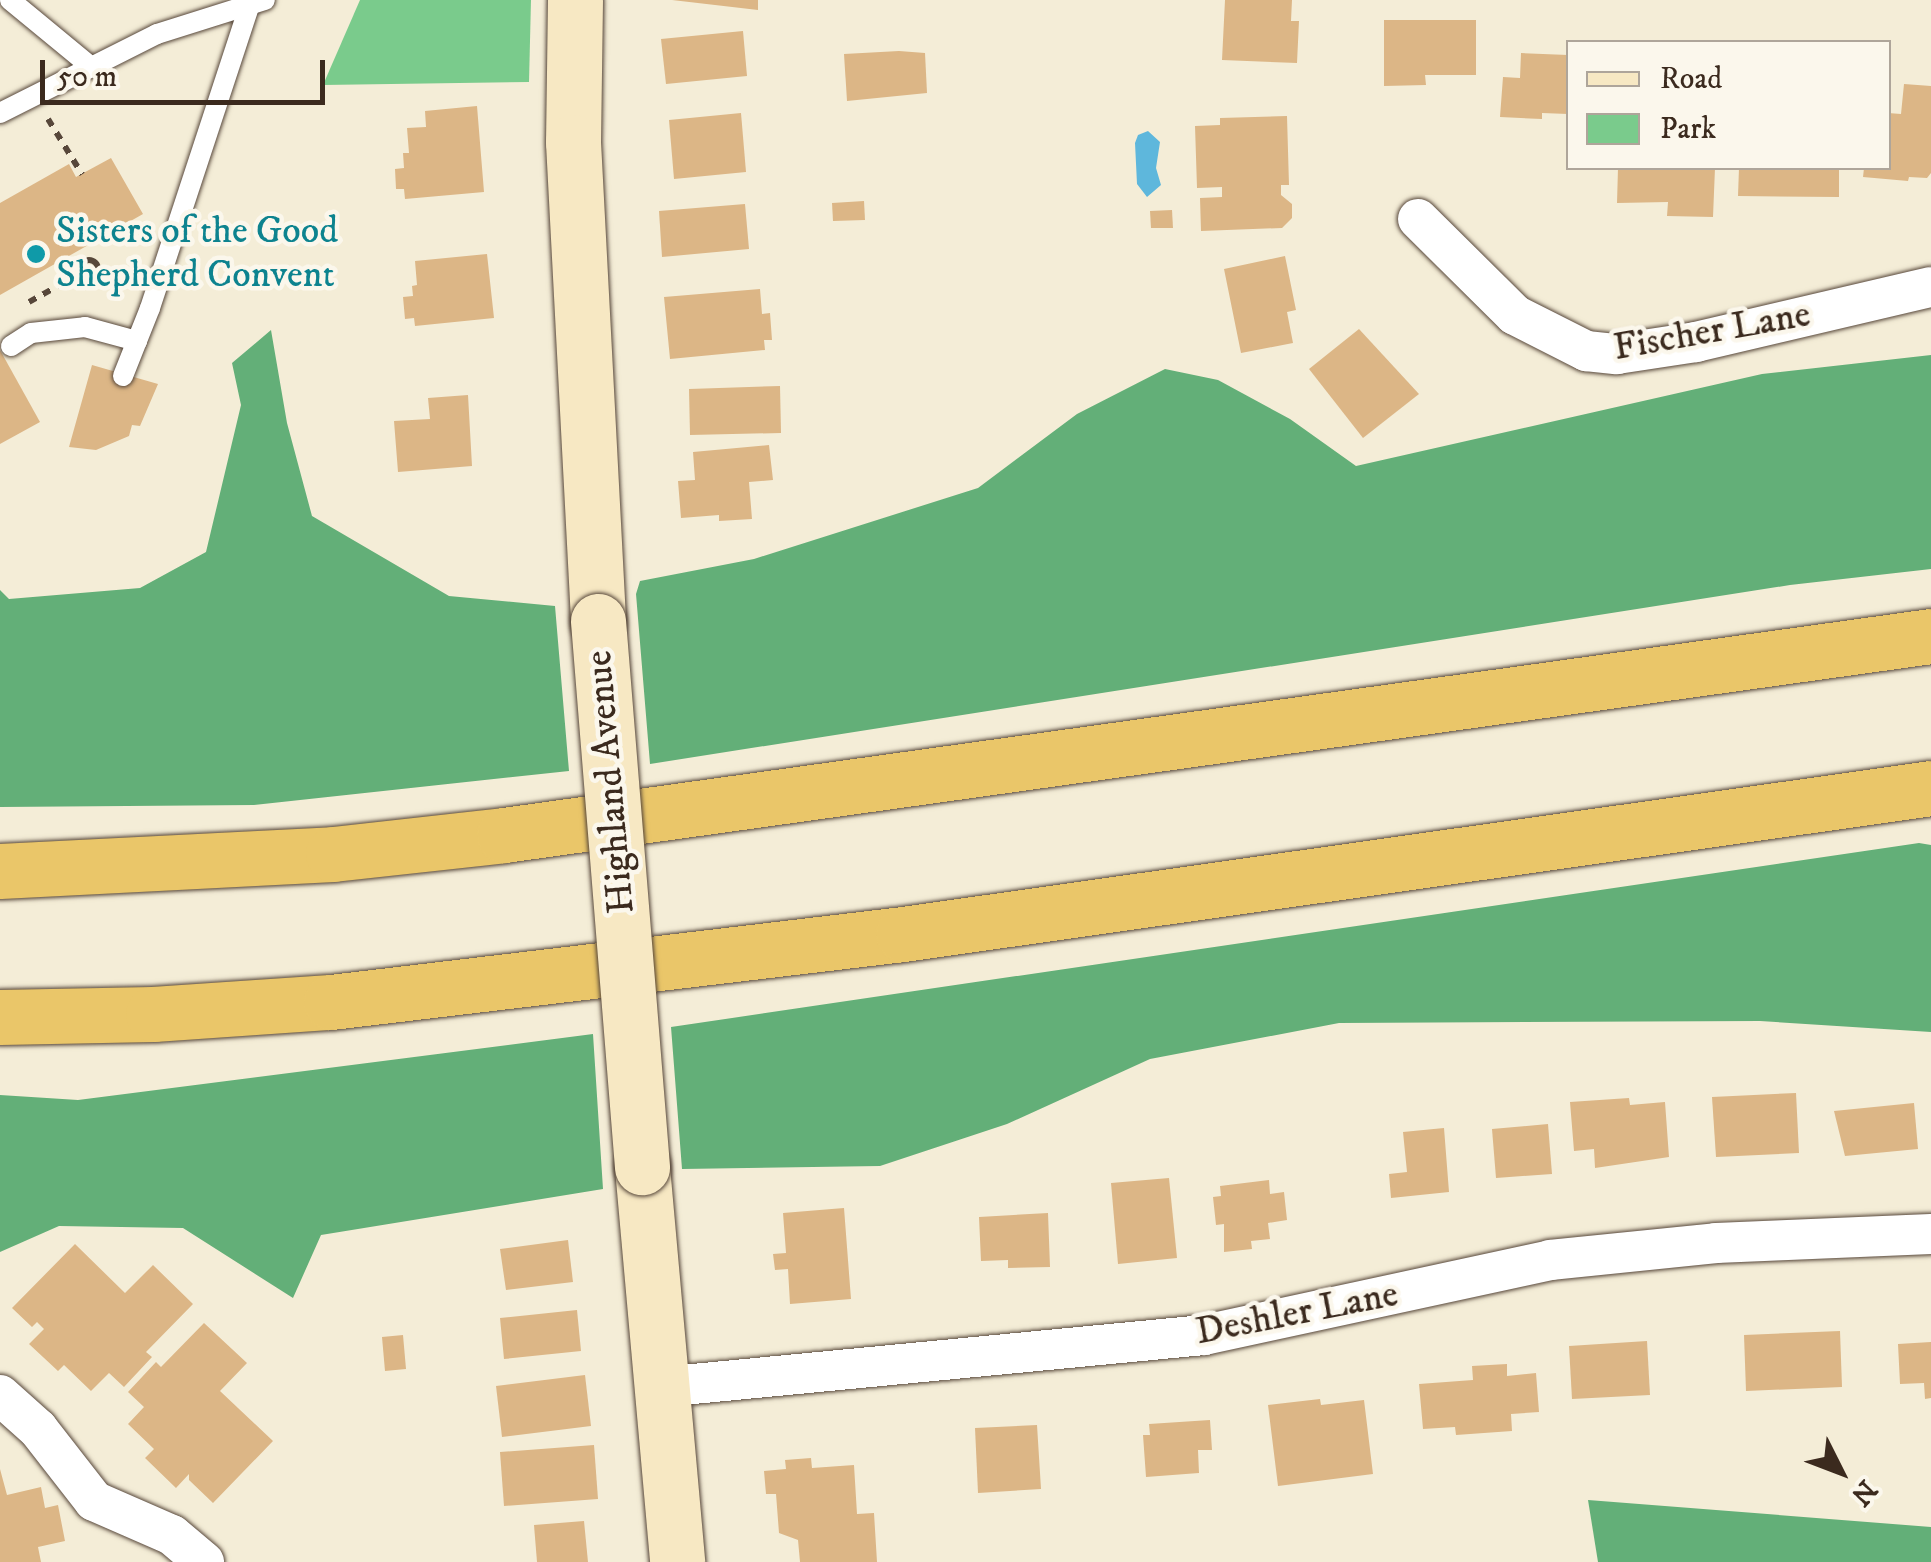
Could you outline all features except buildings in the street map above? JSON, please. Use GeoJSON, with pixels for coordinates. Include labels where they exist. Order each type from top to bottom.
{"type":"FeatureCollection","features":[{"type":"Feature","properties":{"kind":"highway"},"geometry":{"type":"LineString","coordinates":[[0,870],[333,854],[504,835],[1931,636]]}},
{"type":"Feature","properties":{"kind":"highway"},"geometry":{"type":"LineString","coordinates":[[0,1017],[153,1014],[331,1002],[844,942],[1931,788]]}},
{"type":"Feature","properties":{"kind":"street","name":"Highland Avenue"},"geometry":{"type":"LineString","coordinates":[[576,0],[573,142],[598,621],[678,1562]]}},
{"type":"Feature","properties":{"kind":"street","name":"Fischer Lane"},"geometry":{"type":"LineString","coordinates":[[1418,218],[1515,315],[1586,351],[1617,354],[1696,342],[1931,287]]}},
{"type":"Feature","properties":{"kind":"street","name":"Deshler Lane"},"geometry":{"type":"LineString","coordinates":[[662,1387],[1222,1332],[1550,1260],[1774,1238],[1931,1234]]}},
{"type":"Feature","properties":{"kind":"street"},"geometry":{"type":"LineString","coordinates":[[0,1395],[38,1429],[94,1500],[172,1534],[204,1562]]}},
{"type":"Feature","properties":{"kind":"lane"},"geometry":{"type":"LineString","coordinates":[[10,0],[90,66]]}},
{"type":"Feature","properties":{"kind":"lane"},"geometry":{"type":"LineString","coordinates":[[0,113],[90,66],[203,16],[257,4]]}},
{"type":"Feature","properties":{"kind":"lane"},"geometry":{"type":"LineString","coordinates":[[123,376],[257,4]]}},
{"type":"Feature","properties":{"kind":"lane"},"geometry":{"type":"LineString","coordinates":[[11,346],[31,333],[86,327],[137,342]]}},
{"type":"Feature","properties":{"kind":"path"},"geometry":{"type":"LineString","coordinates":[[35,96],[82,174]]}},
{"type":"Feature","properties":{"kind":"path"},"geometry":{"type":"LineString","coordinates":[[21,306],[81,274]]}},
{"type":"Feature","properties":{"kind":"green space"},"geometry":{"type":"Polygon","coordinates":[[[360,0],[531,0],[529,82],[323,85],[360,0]]]}},
{"type":"Feature","properties":{"kind":"green space"},"geometry":{"type":"Polygon","coordinates":[[[271,330],[287,423],[312,516],[449,596],[555,606],[569,771],[254,805],[0,807],[0,590],[9,599],[140,588],[206,552],[241,405],[232,363],[271,330]]]}},
{"type":"Feature","properties":{"kind":"green space"},"geometry":{"type":"Polygon","coordinates":[[[1931,355],[1931,569],[1790,585],[650,764],[636,594],[640,581],[754,559],[978,488],[1077,414],[1165,369],[1218,380],[1290,419],[1356,466],[1762,374],[1931,355]]]}},
{"type":"Feature","properties":{"kind":"green space"},"geometry":{"type":"Polygon","coordinates":[[[1919,843],[1931,845],[1931,1032],[1760,1021],[1339,1023],[1150,1059],[1007,1124],[880,1166],[682,1169],[671,1027],[1919,843]]]}},
{"type":"Feature","properties":{"kind":"green space"},"geometry":{"type":"Polygon","coordinates":[[[593,1034],[603,1189],[321,1235],[293,1298],[183,1228],[59,1226],[0,1252],[0,1095],[78,1100],[593,1034]]]}},
{"type":"Feature","properties":{"kind":"green space"},"geometry":{"type":"Polygon","coordinates":[[[1588,1500],[1931,1527],[1931,1562],[1598,1562],[1588,1500]]]}},
{"type":"Feature","properties":{"kind":"water"},"geometry":{"type":"Polygon","coordinates":[[[1148,131],[1160,142],[1156,168],[1161,185],[1147,197],[1137,184],[1135,143],[1138,135],[1148,131]]]}},
{"type":"Feature","properties":{"kind":"place","name":"Sisters of the Good Shepherd Convent"},"geometry":{"type":"Point","coordinates":[36,254]}}]}
